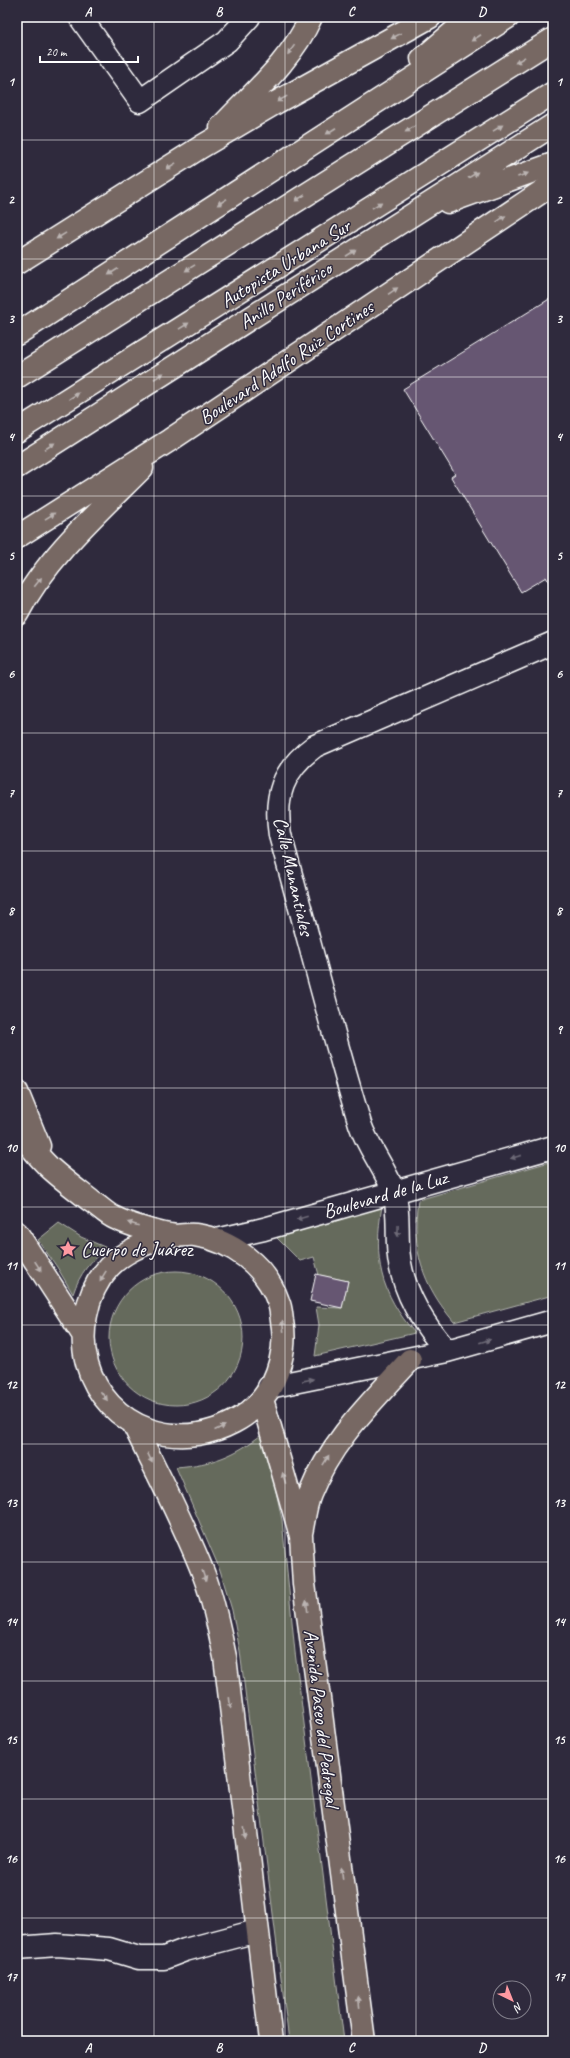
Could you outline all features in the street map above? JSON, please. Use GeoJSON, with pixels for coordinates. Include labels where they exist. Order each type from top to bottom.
{"type":"FeatureCollection","features":[{"type":"Feature","properties":{"kind":"main road"},"geometry":{"type":"LineString","coordinates":[[201,147],[277,69],[304,32],[311,17]]}},
{"type":"Feature","properties":{"kind":"main road"},"geometry":{"type":"LineString","coordinates":[[17,263],[201,147],[277,102],[430,17]]}},
{"type":"Feature","properties":{"kind":"main road"},"geometry":{"type":"LineString","coordinates":[[358,113],[471,17]]}},
{"type":"Feature","properties":{"kind":"main road"},"geometry":{"type":"LineString","coordinates":[[17,334],[508,17]]}},
{"type":"Feature","properties":{"kind":"main road"},"geometry":{"type":"LineString","coordinates":[[17,377],[553,39]]}},
{"type":"Feature","properties":{"kind":"main road","name":"Autopista Urbana Sur"},"geometry":{"type":"LineString","coordinates":[[17,431],[553,94]]}},
{"type":"Feature","properties":{"kind":"main road","name":"Anillo Periférico"},"geometry":{"type":"LineString","coordinates":[[17,467],[553,125]]}},
{"type":"Feature","properties":{"kind":"main road"},"geometry":{"type":"LineString","coordinates":[[407,217],[553,164]]}},
{"type":"Feature","properties":{"kind":"main road","name":"Boulevard Adolfo Ruiz Cortines"},"geometry":{"type":"LineString","coordinates":[[17,537],[170,440],[553,184]]}},
{"type":"Feature","properties":{"kind":"main road"},"geometry":{"type":"LineString","coordinates":[[17,614],[25,599],[71,539],[170,440]]}},
{"type":"Feature","properties":{"kind":"main road"},"geometry":{"type":"LineString","coordinates":[[17,1092],[48,1166]]}},
{"type":"Feature","properties":{"kind":"main road"},"geometry":{"type":"LineString","coordinates":[[17,1129],[48,1166],[114,1217],[170,1235],[194,1235],[217,1240],[243,1254],[264,1274],[279,1301],[284,1330],[281,1360],[266,1393],[237,1421],[212,1432],[185,1436],[158,1433],[133,1423],[111,1407],[95,1385],[85,1360],[82,1333],[90,1298],[108,1267],[137,1246],[170,1235]]}},
{"type":"Feature","properties":{"kind":"main road"},"geometry":{"type":"LineString","coordinates":[[17,1233],[82,1333]]}},
{"type":"Feature","properties":{"kind":"main road"},"geometry":{"type":"LineString","coordinates":[[301,1536],[309,1496],[325,1461],[344,1432],[410,1360]]}},
{"type":"Feature","properties":{"kind":"main road","name":"Avenida Paseo del Pedregal"},"geometry":{"type":"LineString","coordinates":[[266,1393],[301,1536],[304,1584],[364,2041]]}},
{"type":"Feature","properties":{"kind":"main road"},"geometry":{"type":"LineString","coordinates":[[133,1423],[194,1550],[205,1576],[217,1616],[225,1657],[271,2041]]}},
{"type":"Feature","properties":{"kind":"street"},"geometry":{"type":"LineString","coordinates":[[80,17],[140,101],[227,40],[249,17]]}},
{"type":"Feature","properties":{"kind":"street","name":"Calle Manantiales"},"geometry":{"type":"LineString","coordinates":[[447,1352],[427,1328],[409,1294],[402,1272],[398,1245],[398,1216],[394,1192],[361,1126],[280,835],[277,818],[278,800],[283,784],[291,769],[302,756],[315,746],[553,643]]}},
{"type":"Feature","properties":{"kind":"street","name":"Boulevard de la Luz"},"geometry":{"type":"LineString","coordinates":[[217,1240],[553,1147]]}},
{"type":"Feature","properties":{"kind":"street"},"geometry":{"type":"LineString","coordinates":[[266,1393],[447,1352],[553,1321]]}},
{"type":"Feature","properties":{"kind":"street"},"geometry":{"type":"LineString","coordinates":[[17,1948],[57,1945],[109,1949],[139,1958],[164,1958],[185,1950],[257,1931]]}},
{"type":"Feature","properties":{"kind":"green space"},"geometry":{"type":"Polygon","coordinates":[[[553,1161],[553,1295],[454,1322],[434,1294],[421,1265],[416,1234],[418,1200],[553,1161]]]}},
{"type":"Feature","properties":{"kind":"green space"},"geometry":{"type":"Polygon","coordinates":[[[382,1206],[378,1242],[382,1274],[394,1304],[415,1333],[315,1356],[319,1325],[316,1307],[342,1308],[348,1281],[319,1275],[314,1257],[300,1261],[276,1237],[382,1206]]]}},
{"type":"Feature","properties":{"kind":"green space"},"geometry":{"type":"Polygon","coordinates":[[[59,1223],[81,1237],[107,1248],[86,1268],[73,1294],[57,1267],[38,1240],[59,1223]]]}},
{"type":"Feature","properties":{"kind":"green space"},"geometry":{"type":"Polygon","coordinates":[[[169,1271],[183,1271],[202,1276],[224,1290],[238,1312],[242,1325],[242,1351],[238,1364],[224,1386],[202,1400],[183,1405],[169,1405],[150,1400],[128,1386],[114,1364],[109,1345],[109,1331],[114,1312],[128,1290],[150,1276],[169,1271]]]}},
{"type":"Feature","properties":{"kind":"green space"},"geometry":{"type":"Polygon","coordinates":[[[264,1433],[282,1520],[295,1652],[344,2041],[289,2041],[240,1651],[232,1610],[220,1570],[176,1467],[202,1464],[223,1458],[243,1448],[264,1433]]]}},
{"type":"Feature","properties":{"kind":"building"},"geometry":{"type":"Polygon","coordinates":[[[551,298],[553,302],[553,589],[546,577],[521,592],[451,477],[455,474],[403,389],[551,298]]]}},
{"type":"Feature","properties":{"kind":"building"},"geometry":{"type":"Polygon","coordinates":[[[316,1274],[348,1281],[342,1308],[310,1301],[316,1274]]]}},
{"type":"Feature","properties":{"kind":"place","name":"Cuerpo de Juárez"},"geometry":{"type":"Point","coordinates":[68,1249]}}]}
